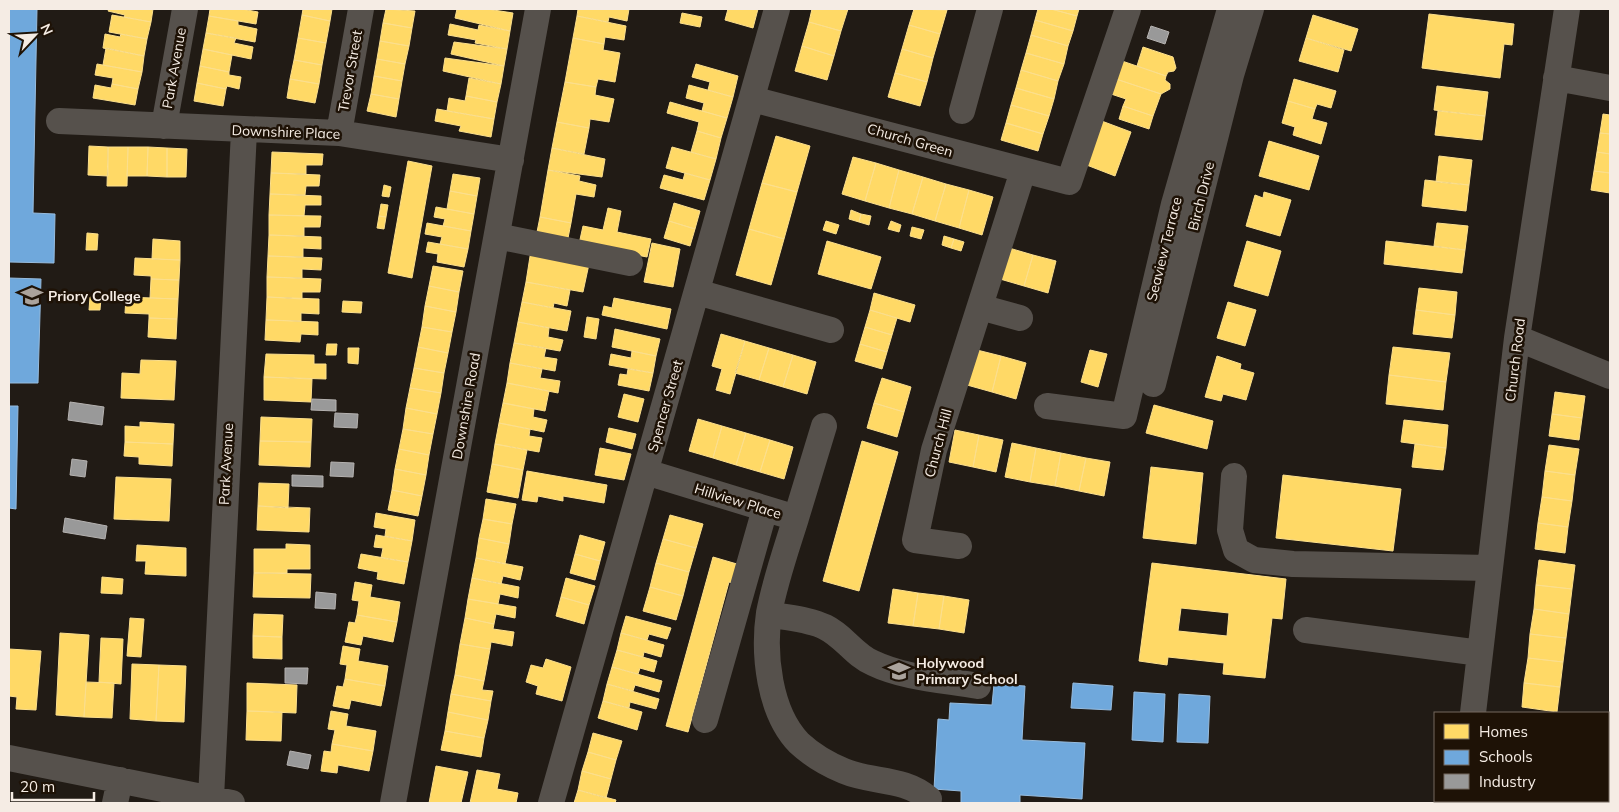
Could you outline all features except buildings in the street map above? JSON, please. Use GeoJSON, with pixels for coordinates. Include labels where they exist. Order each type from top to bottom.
{"type":"FeatureCollection","features":[{"type":"Feature","properties":{"kind":"street","name":"Park Avenue"},"geometry":{"type":"LineString","coordinates":[[164,126],[185,9]]}},
{"type":"Feature","properties":{"kind":"street","name":"Trevor Street"},"geometry":{"type":"LineString","coordinates":[[339,133],[361,9]]}},
{"type":"Feature","properties":{"kind":"street","name":"Downshire Road"},"geometry":{"type":"LineString","coordinates":[[393,803],[538,9]]}},
{"type":"Feature","properties":{"kind":"street","name":"Spencer Street"},"geometry":{"type":"LineString","coordinates":[[551,803],[778,9]]}},
{"type":"Feature","properties":{"kind":"street"},"geometry":{"type":"LineString","coordinates":[[962,111],[990,9]]}},
{"type":"Feature","properties":{"kind":"street","name":"Church Green"},"geometry":{"type":"LineString","coordinates":[[752,99],[846,122],[1069,182],[1128,9]]}},
{"type":"Feature","properties":{"kind":"street","name":"Seaview Terrace"},"geometry":{"type":"LineString","coordinates":[[1047,406],[1124,416],[1174,204],[1230,9]]}},
{"type":"Feature","properties":{"kind":"street","name":"Birch Drive"},"geometry":{"type":"LineString","coordinates":[[1153,384],[1231,75],[1252,9]]}},
{"type":"Feature","properties":{"kind":"street","name":"Church Road"},"geometry":{"type":"LineString","coordinates":[[1473,712],[1517,338],[1567,9]]}},
{"type":"Feature","properties":{"kind":"street"},"geometry":{"type":"LineString","coordinates":[[1556,78],[1610,88]]}},
{"type":"Feature","properties":{"kind":"street","name":"Downshire Place"},"geometry":{"type":"LineString","coordinates":[[59,122],[244,131],[339,133],[511,160]]}},
{"type":"Feature","properties":{"kind":"street","name":"Park Avenue"},"geometry":{"type":"LineString","coordinates":[[221,801],[244,131]]}},
{"type":"Feature","properties":{"kind":"street","name":"Church Hill"},"geometry":{"type":"LineString","coordinates":[[958,546],[916,540],[934,450],[1023,171]]}},
{"type":"Feature","properties":{"kind":"street"},"geometry":{"type":"LineString","coordinates":[[497,236],[630,263]]}},
{"type":"Feature","properties":{"kind":"street"},"geometry":{"type":"LineString","coordinates":[[697,292],[831,330]]}},
{"type":"Feature","properties":{"kind":"street"},"geometry":{"type":"LineString","coordinates":[[980,306],[1020,318]]}},
{"type":"Feature","properties":{"kind":"street"},"geometry":{"type":"LineString","coordinates":[[1517,338],[1610,376]]}},
{"type":"Feature","properties":{"kind":"street","name":"Hillview Place"},"geometry":{"type":"LineString","coordinates":[[646,472],[796,518],[824,426]]}},
{"type":"Feature","properties":{"kind":"street"},"geometry":{"type":"LineString","coordinates":[[1234,476],[1230,530],[1236,550],[1254,560],[1293,564],[1489,568]]}},
{"type":"Feature","properties":{"kind":"street"},"geometry":{"type":"LineString","coordinates":[[705,720],[766,509]]}},
{"type":"Feature","properties":{"kind":"street"},"geometry":{"type":"LineString","coordinates":[[796,518],[778,576],[769,614],[767,646],[772,685],[783,718],[798,742],[817,758],[845,772],[917,789],[928,799]]}},
{"type":"Feature","properties":{"kind":"street"},"geometry":{"type":"LineString","coordinates":[[769,614],[824,626],[839,636],[861,657],[875,664],[910,674],[978,686]]}},
{"type":"Feature","properties":{"kind":"street"},"geometry":{"type":"LineString","coordinates":[[1306,630],[1480,652]]}},
{"type":"Feature","properties":{"kind":"street"},"geometry":{"type":"LineString","coordinates":[[9,758],[118,792],[221,801]]}},
{"type":"Feature","properties":{"kind":"place","name":"Priory College"},"geometry":{"type":"Point","coordinates":[32,296]}},
{"type":"Feature","properties":{"kind":"place","name":"Holywood Primary School"},"geometry":{"type":"Point","coordinates":[899,671]}}]}
